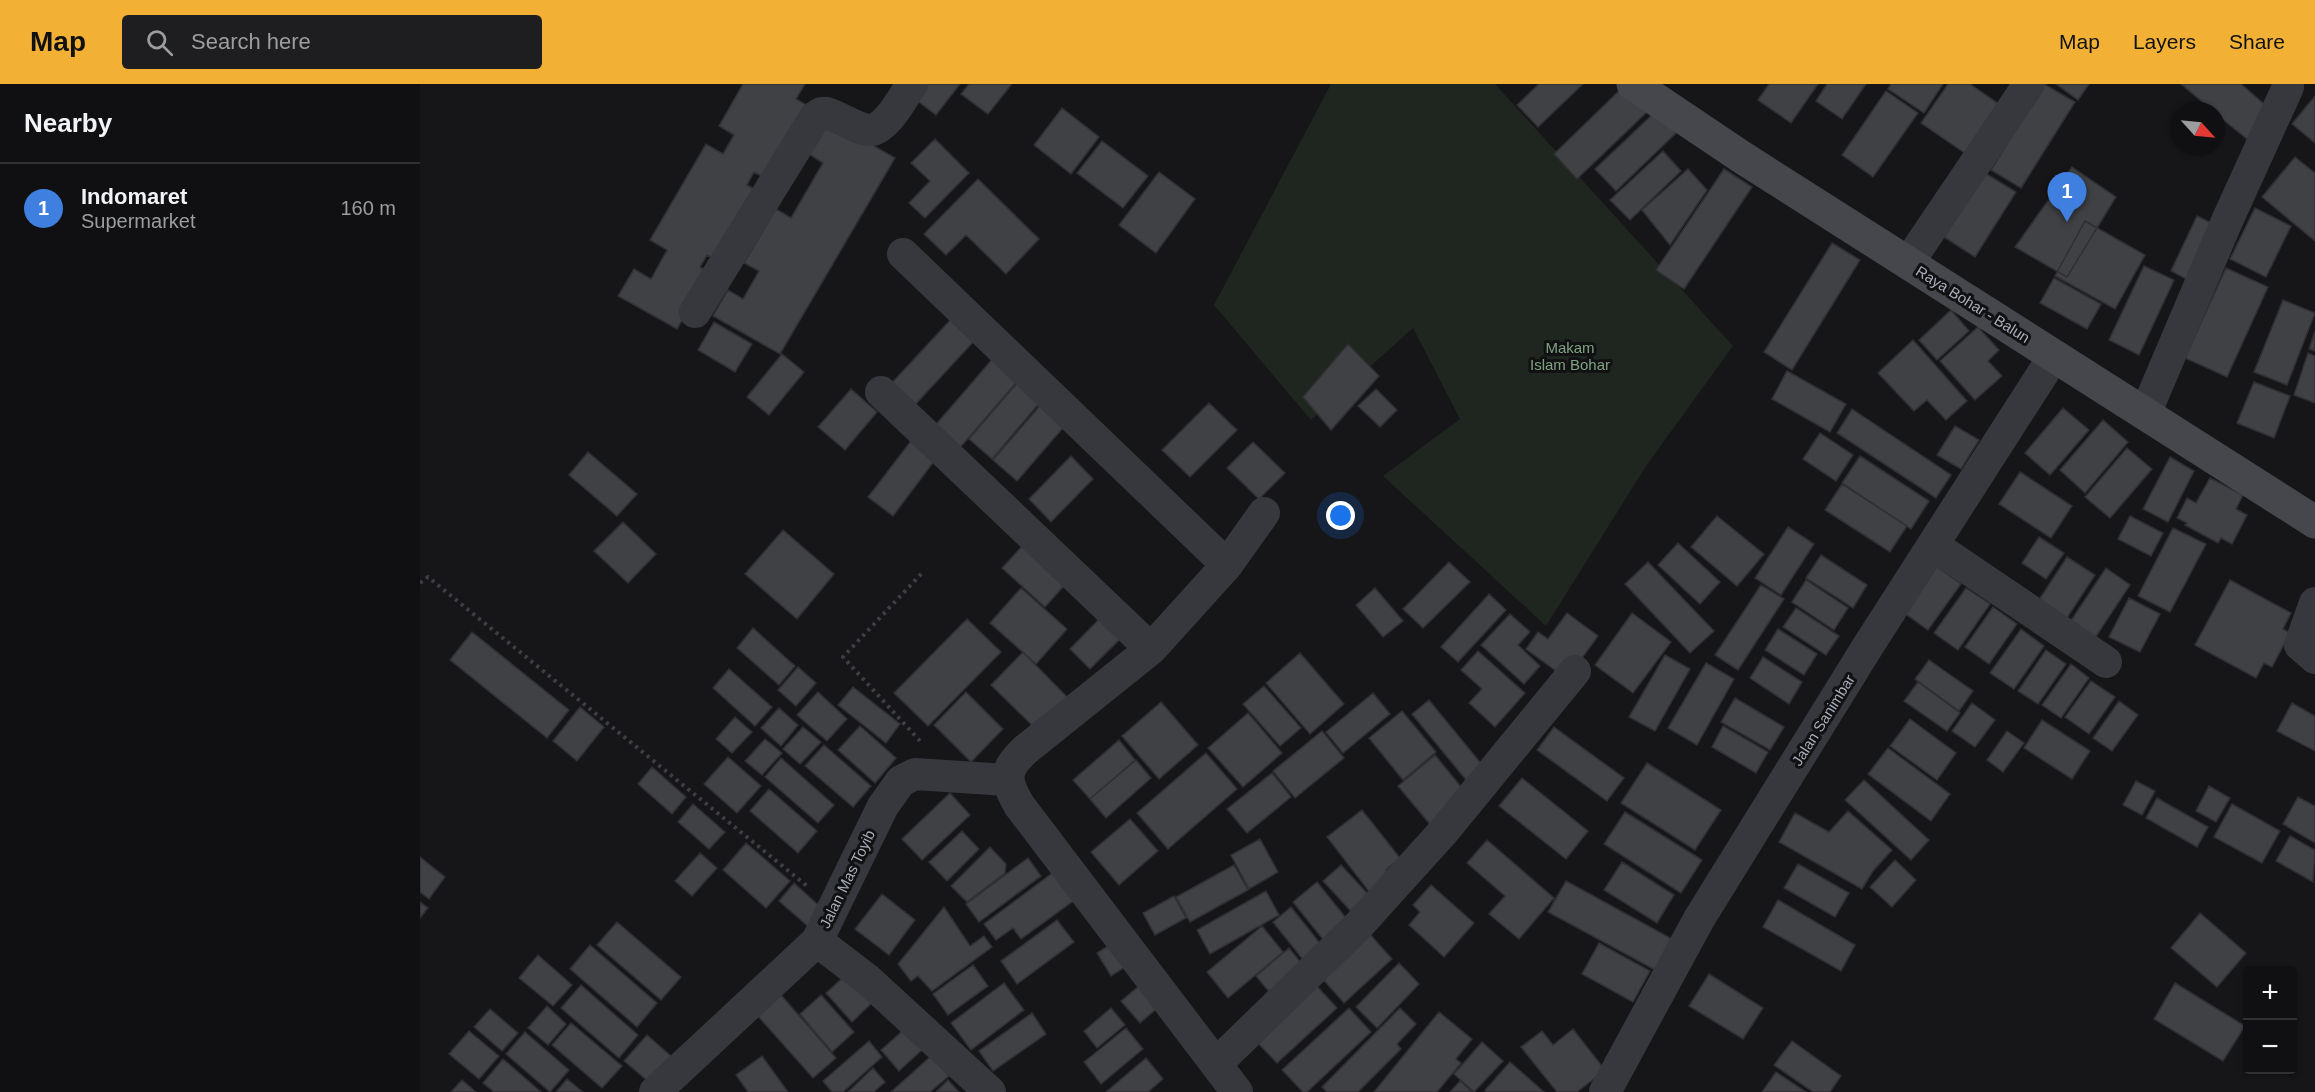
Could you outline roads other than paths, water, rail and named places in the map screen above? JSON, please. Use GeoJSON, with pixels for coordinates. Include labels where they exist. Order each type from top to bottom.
{"type":"FeatureCollection","features":[{"type":"Feature","properties":{"kind":"street"},"geometry":{"type":"LineString","coordinates":[[695,312],[815,117],[821,113],[827,113],[865,129],[875,130],[886,122],[912,84]]}},
{"type":"Feature","properties":{"kind":"street","name":"Raya Bohar - Balun"},"geometry":{"type":"LineString","coordinates":[[1633,84],[1740,156],[2315,522]]}},
{"type":"Feature","properties":{"kind":"street"},"geometry":{"type":"LineString","coordinates":[[1908,263],[2029,84]]}},
{"type":"Feature","properties":{"kind":"street"},"geometry":{"type":"LineString","coordinates":[[2145,414],[2227,221],[2288,87]]}},
{"type":"Feature","properties":{"kind":"street"},"geometry":{"type":"LineString","coordinates":[[903,254],[1227,565]]}},
{"type":"Feature","properties":{"kind":"street","name":"Jalan Sanimbar"},"geometry":{"type":"LineString","coordinates":[[1605,1092],[1700,919],[1933,545],[2054,356]]}},
{"type":"Feature","properties":{"kind":"street"},"geometry":{"type":"LineString","coordinates":[[881,392],[1151,649]]}},
{"type":"Feature","properties":{"kind":"street"},"geometry":{"type":"LineString","coordinates":[[1237,1092],[1018,805],[1007,780],[1010,766],[1025,750],[1151,649],[1227,565],[1264,513]]}},
{"type":"Feature","properties":{"kind":"street"},"geometry":{"type":"LineString","coordinates":[[1933,545],[2106,662]]}},
{"type":"Feature","properties":{"kind":"street"},"geometry":{"type":"LineString","coordinates":[[2315,603],[2300,645],[2315,658]]}},
{"type":"Feature","properties":{"kind":"street"},"geometry":{"type":"LineString","coordinates":[[1216,1064],[1358,926],[1443,832],[1575,671]]}},
{"type":"Feature","properties":{"kind":"street","name":"Jalan Mas Toyib"},"geometry":{"type":"LineString","coordinates":[[655,1092],[817,940],[883,806],[901,781],[915,774],[1007,780]]}},
{"type":"Feature","properties":{"kind":"street"},"geometry":{"type":"LineString","coordinates":[[817,940],[868,980],[990,1092]]}},
{"type":"Feature","properties":{"kind":"place","name":"Indomaret"},"geometry":{"type":"Point","coordinates":[2067,222]}},
{"type":"Feature","properties":{"kind":"park label","name":"Makam Islam Bohar"},"geometry":{"type":"Point","coordinates":[1570,356]}}]}
